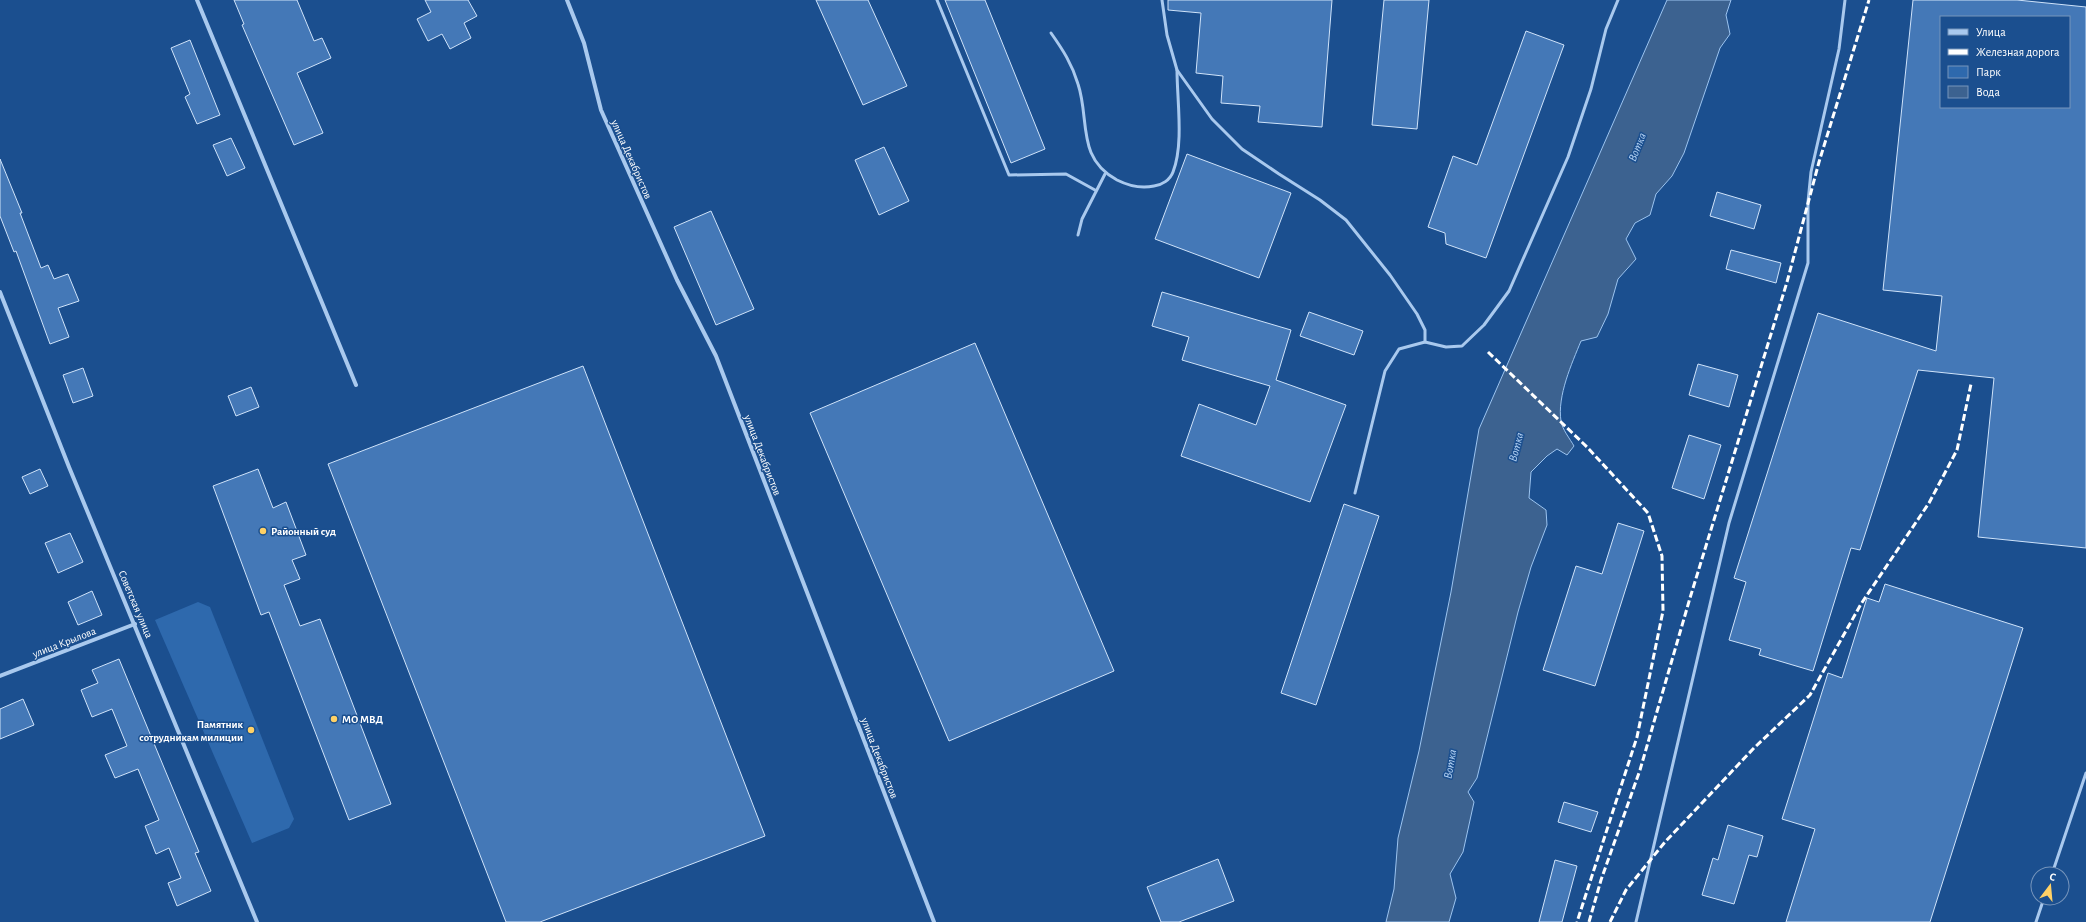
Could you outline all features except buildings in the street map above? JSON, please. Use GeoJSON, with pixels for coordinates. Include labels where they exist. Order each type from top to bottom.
{"type":"FeatureCollection","features":[{"type":"Feature","properties":{"kind":"street"},"geometry":{"type":"LineString","coordinates":[[197,0],[356,385]]}},
{"type":"Feature","properties":{"kind":"street","name":"улица Декабристов"},"geometry":{"type":"LineString","coordinates":[[567,0],[584,43],[601,110],[676,280],[716,356],[934,922]]}},
{"type":"Feature","properties":{"kind":"street","name":"Советская улица"},"geometry":{"type":"LineString","coordinates":[[0,292],[69,467],[257,922]]}},
{"type":"Feature","properties":{"kind":"street","name":"улица Крылова"},"geometry":{"type":"LineString","coordinates":[[0,676],[135,624]]}},
{"type":"Feature","properties":{"kind":"lane"},"geometry":{"type":"LineString","coordinates":[[937,0],[1009,175],[1066,174],[1095,190]]}},
{"type":"Feature","properties":{"kind":"lane"},"geometry":{"type":"LineString","coordinates":[[1051,33],[1068,56],[1079,85],[1092,159],[1105,174],[1127,185],[1146,188],[1162,184],[1172,174],[1178,150],[1177,70],[1167,35],[1162,0]]}},
{"type":"Feature","properties":{"kind":"lane"},"geometry":{"type":"LineString","coordinates":[[1355,493],[1385,371],[1399,349],[1425,342],[1446,348],[1462,346],[1484,325],[1509,291],[1568,157],[1591,89],[1606,29],[1618,0]]}},
{"type":"Feature","properties":{"kind":"lane"},"geometry":{"type":"LineString","coordinates":[[1636,922],[1729,523],[1808,263],[1808,202],[1811,172],[1839,49],[1845,0]]}},
{"type":"Feature","properties":{"kind":"lane"},"geometry":{"type":"LineString","coordinates":[[1177,70],[1212,119],[1242,149],[1320,200],[1346,220],[1390,275],[1417,314],[1425,330],[1425,342]]}},
{"type":"Feature","properties":{"kind":"lane"},"geometry":{"type":"LineString","coordinates":[[1078,235],[1082,218],[1095,190],[1105,174]]}},
{"type":"Feature","properties":{"kind":"lane"},"geometry":{"type":"LineString","coordinates":[[2055,866],[2086,773]]}},
{"type":"Feature","properties":{"kind":"lane"},"geometry":{"type":"LineString","coordinates":[[2036,922],[2041,906]]}},
{"type":"Feature","properties":{"kind":"green space"},"geometry":{"type":"Polygon","coordinates":[[[198,602],[210,607],[294,819],[289,828],[252,843],[155,620],[198,602]]]}},
{"type":"Feature","properties":{"kind":"water","name":"Вотка"},"geometry":{"type":"Polygon","coordinates":[[[1667,0],[1731,0],[1726,15],[1730,34],[1720,48],[1684,153],[1672,176],[1656,194],[1650,215],[1635,223],[1626,239],[1636,259],[1618,279],[1608,314],[1597,337],[1581,341],[1570,369],[1563,391],[1560,411],[1563,427],[1574,446],[1567,455],[1557,449],[1547,456],[1531,472],[1529,498],[1546,510],[1547,525],[1531,567],[1518,612],[1477,778],[1468,792],[1474,802],[1463,852],[1450,874],[1456,898],[1449,922],[1386,922],[1394,889],[1398,838],[1419,751],[1451,592],[1479,429],[1667,0]]]}},
{"type":"Feature","properties":{"kind":"railway"},"geometry":{"type":"LineString","coordinates":[[1589,922],[1601,880],[1640,770],[1690,598],[1787,282],[1819,162],[1869,0]]}},
{"type":"Feature","properties":{"kind":"railway"},"geometry":{"type":"LineString","coordinates":[[1488,352],[1587,447],[1648,513],[1662,556],[1663,611],[1637,737],[1577,922]]}},
{"type":"Feature","properties":{"kind":"railway"},"geometry":{"type":"LineString","coordinates":[[1610,922],[1626,890],[1665,842],[1754,748],[1810,695],[1861,604],[1929,503],[1957,450],[1971,384]]}},
{"type":"Feature","properties":{"kind":"place","name":"Районный суд"},"geometry":{"type":"Point","coordinates":[263,531]}},
{"type":"Feature","properties":{"kind":"place","name":"МО МВД"},"geometry":{"type":"Point","coordinates":[334,719]}},
{"type":"Feature","properties":{"kind":"place","name":"Памятник сотрудникам милиции"},"geometry":{"type":"Point","coordinates":[251,730]}}]}
